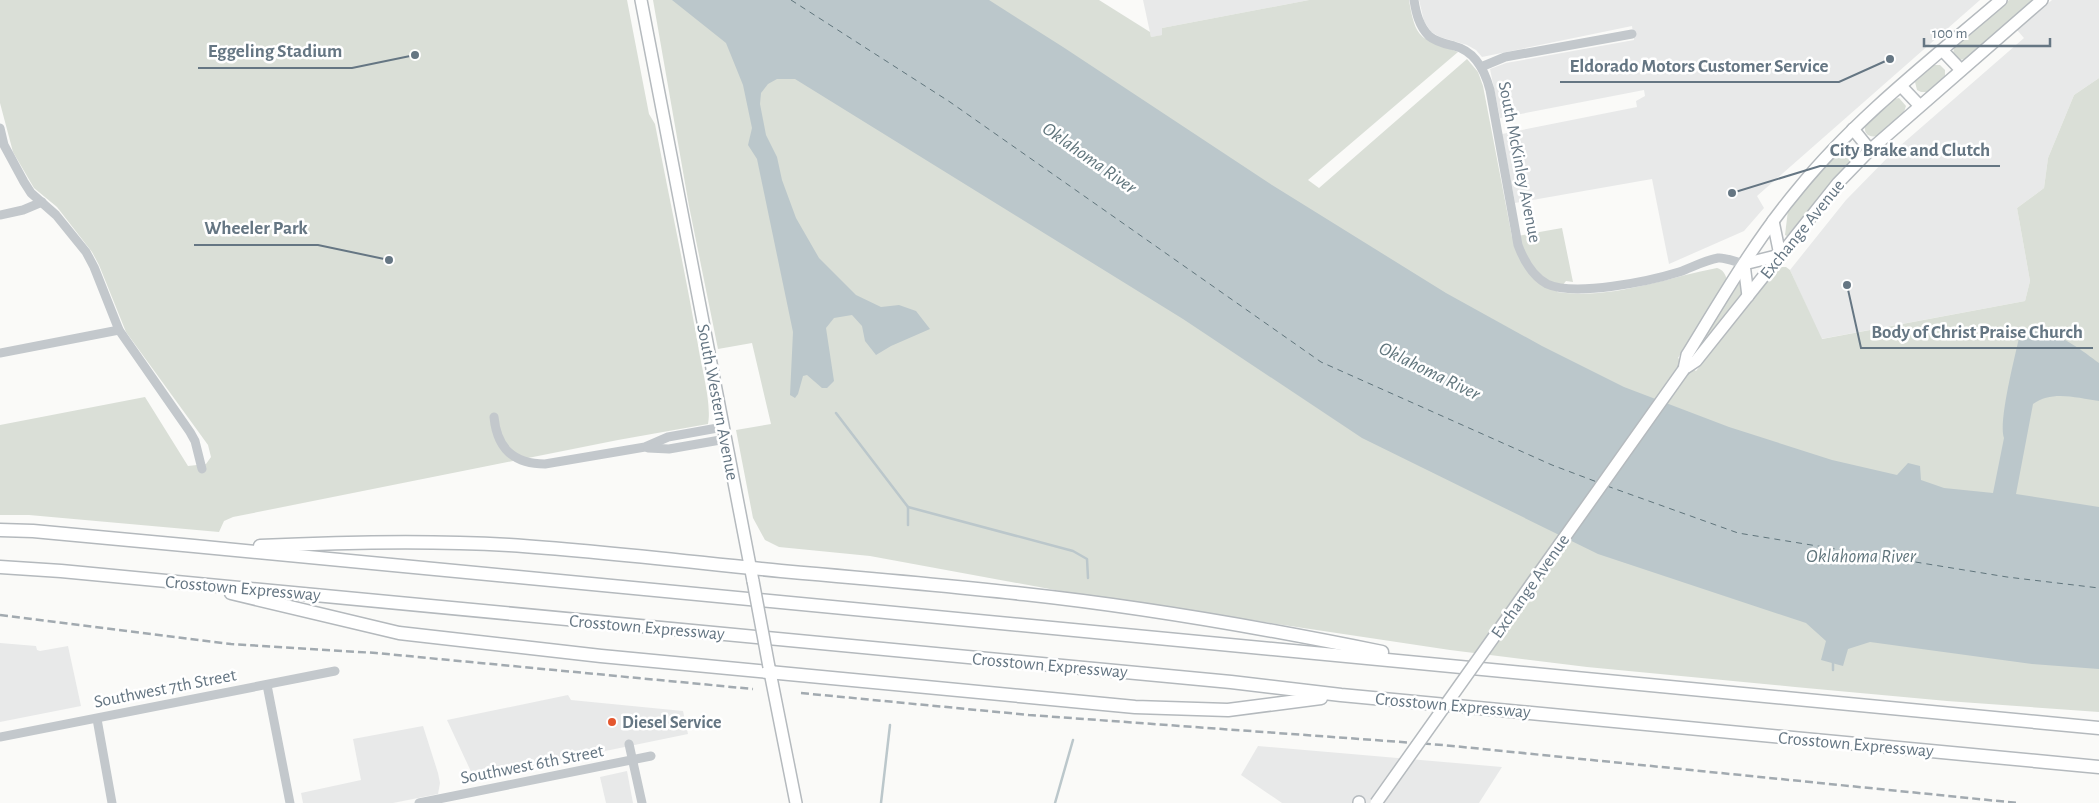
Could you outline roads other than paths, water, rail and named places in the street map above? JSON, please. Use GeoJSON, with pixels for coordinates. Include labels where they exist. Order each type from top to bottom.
{"type":"FeatureCollection","features":[{"type":"Feature","properties":{"kind":"highway","name":"Crosstown Expressway"},"geometry":{"type":"LineString","coordinates":[[0,530],[33,531],[216,548],[2099,728]]}},
{"type":"Feature","properties":{"kind":"highway"},"geometry":{"type":"LineString","coordinates":[[216,548],[338,542],[449,542],[510,545],[1016,593],[1091,602],[1284,632],[1454,666]]}},
{"type":"Feature","properties":{"kind":"highway","name":"Crosstown Expressway"},"geometry":{"type":"LineString","coordinates":[[0,567],[184,582],[2099,767]]}},
{"type":"Feature","properties":{"kind":"highway"},"geometry":{"type":"LineString","coordinates":[[184,582],[399,633],[1135,707],[1228,710],[1341,695]]}},
{"type":"Feature","properties":{"kind":"main road","name":"South Western Avenue"},"geometry":{"type":"LineString","coordinates":[[641,0],[796,803]]}},
{"type":"Feature","properties":{"kind":"main road","name":"Exchange Avenue"},"geometry":{"type":"LineString","coordinates":[[1684,369],[1687,355],[1744,264],[1799,187],[1853,129],[2001,0]]}},
{"type":"Feature","properties":{"kind":"main road","name":"Exchange Avenue"},"geometry":{"type":"LineString","coordinates":[[1376,803],[1684,369],[1696,361],[1838,183],[1870,150],[1920,105],[2042,0]]}},
{"type":"Feature","properties":{"kind":"main road"},"geometry":{"type":"LineString","coordinates":[[1942,50],[1961,70]]}},
{"type":"Feature","properties":{"kind":"main road"},"geometry":{"type":"LineString","coordinates":[[1901,86],[1920,105]]}},
{"type":"Feature","properties":{"kind":"main road"},"geometry":{"type":"LineString","coordinates":[[1853,129],[1870,150]]}},
{"type":"Feature","properties":{"kind":"main road"},"geometry":{"type":"LineString","coordinates":[[1748,296],[1744,264],[1780,255],[1773,221]]}},
{"type":"Feature","properties":{"kind":"street","name":"South McKinley Avenue"},"geometry":{"type":"LineString","coordinates":[[1414,0],[1419,21],[1428,35],[1439,41],[1462,48],[1481,66],[1490,90],[1512,218],[1522,256],[1537,276],[1548,284],[1573,289],[1590,288],[1678,273],[1719,257],[1744,264]]}},
{"type":"Feature","properties":{"kind":"street"},"geometry":{"type":"LineString","coordinates":[[1481,66],[1505,57],[1632,34]]}},
{"type":"Feature","properties":{"kind":"street"},"geometry":{"type":"LineString","coordinates":[[0,128],[4,145],[24,182],[31,192],[56,215],[90,258],[119,330],[195,440],[202,468]]}},
{"type":"Feature","properties":{"kind":"street"},"geometry":{"type":"LineString","coordinates":[[0,215],[23,210],[42,202]]}},
{"type":"Feature","properties":{"kind":"street"},"geometry":{"type":"LineString","coordinates":[[0,353],[119,330]]}},
{"type":"Feature","properties":{"kind":"street"},"geometry":{"type":"LineString","coordinates":[[494,417],[495,432],[504,447],[517,458],[535,464],[545,464],[645,447],[668,437],[723,427]]}},
{"type":"Feature","properties":{"kind":"street"},"geometry":{"type":"LineString","coordinates":[[645,447],[669,449],[726,440]]}},
{"type":"Feature","properties":{"kind":"street","name":"Southwest 7th Street"},"geometry":{"type":"LineString","coordinates":[[0,737],[335,671]]}},
{"type":"Feature","properties":{"kind":"street"},"geometry":{"type":"LineString","coordinates":[[267,685],[290,803]]}},
{"type":"Feature","properties":{"kind":"street"},"geometry":{"type":"LineString","coordinates":[[97,718],[112,803]]}},
{"type":"Feature","properties":{"kind":"street"},"geometry":{"type":"LineString","coordinates":[[629,744],[642,803]]}},
{"type":"Feature","properties":{"kind":"street","name":"Southwest 6th Street"},"geometry":{"type":"LineString","coordinates":[[419,803],[460,799],[651,756]]}},
{"type":"Feature","properties":{"kind":"water","name":"Oklahoma River"},"geometry":{"type":"Polygon","coordinates":[[[672,0],[989,0],[1272,185],[1446,293],[1542,346],[1624,387],[1729,427],[1832,460],[1897,475],[1908,463],[1920,466],[1921,480],[1944,488],[1993,493],[2004,438],[2003,419],[2005,405],[2019,338],[2028,333],[2039,332],[2049,333],[2060,338],[2082,350],[2099,363],[2099,401],[2056,396],[2048,397],[2033,404],[2016,494],[2099,507],[2099,669],[2032,664],[1870,642],[1848,649],[1843,666],[1821,660],[1826,641],[1806,623],[1598,554],[1362,438],[1183,319],[795,79],[777,79],[768,84],[761,93],[760,104],[766,135],[777,157],[782,180],[796,218],[819,258],[856,295],[881,307],[899,305],[916,311],[930,329],[891,346],[876,355],[865,341],[862,326],[852,315],[834,318],[826,328],[834,381],[827,388],[822,388],[807,375],[803,376],[795,398],[790,395],[793,332],[757,159],[748,145],[752,128],[743,85],[726,43],[672,0]]]}},
{"type":"Feature","properties":{"kind":"waterway"},"geometry":{"type":"LineString","coordinates":[[836,413],[908,507],[908,525]]}},
{"type":"Feature","properties":{"kind":"waterway"},"geometry":{"type":"LineString","coordinates":[[908,507],[1073,551],[1087,559],[1088,578]]}},
{"type":"Feature","properties":{"kind":"waterway"},"geometry":{"type":"LineString","coordinates":[[1833,661],[1833,670]]}},
{"type":"Feature","properties":{"kind":"waterway"},"geometry":{"type":"LineString","coordinates":[[881,803],[890,725]]}},
{"type":"Feature","properties":{"kind":"waterway"},"geometry":{"type":"LineString","coordinates":[[1055,803],[1073,740]]}},
{"type":"Feature","properties":{"kind":"railway"},"geometry":{"type":"LineString","coordinates":[[0,615],[231,644],[376,653],[753,689]]}},
{"type":"Feature","properties":{"kind":"railway"},"geometry":{"type":"LineString","coordinates":[[801,693],[1029,715],[1443,745],[2018,803]]}},
{"type":"Feature","properties":{"kind":"place","name":"Eggeling Stadium"},"geometry":{"type":"Point","coordinates":[415,55]}},
{"type":"Feature","properties":{"kind":"place","name":"Eldorado Motors Customer Service"},"geometry":{"type":"Point","coordinates":[1890,59]}},
{"type":"Feature","properties":{"kind":"place","name":"City Brake and Clutch"},"geometry":{"type":"Point","coordinates":[1732,193]}},
{"type":"Feature","properties":{"kind":"place","name":"Wheeler Park"},"geometry":{"type":"Point","coordinates":[389,260]}},
{"type":"Feature","properties":{"kind":"place","name":"Body of Christ Praise Church"},"geometry":{"type":"Point","coordinates":[1847,285]}},
{"type":"Feature","properties":{"kind":"place","name":"Diesel Service"},"geometry":{"type":"Point","coordinates":[612,722]}}]}
